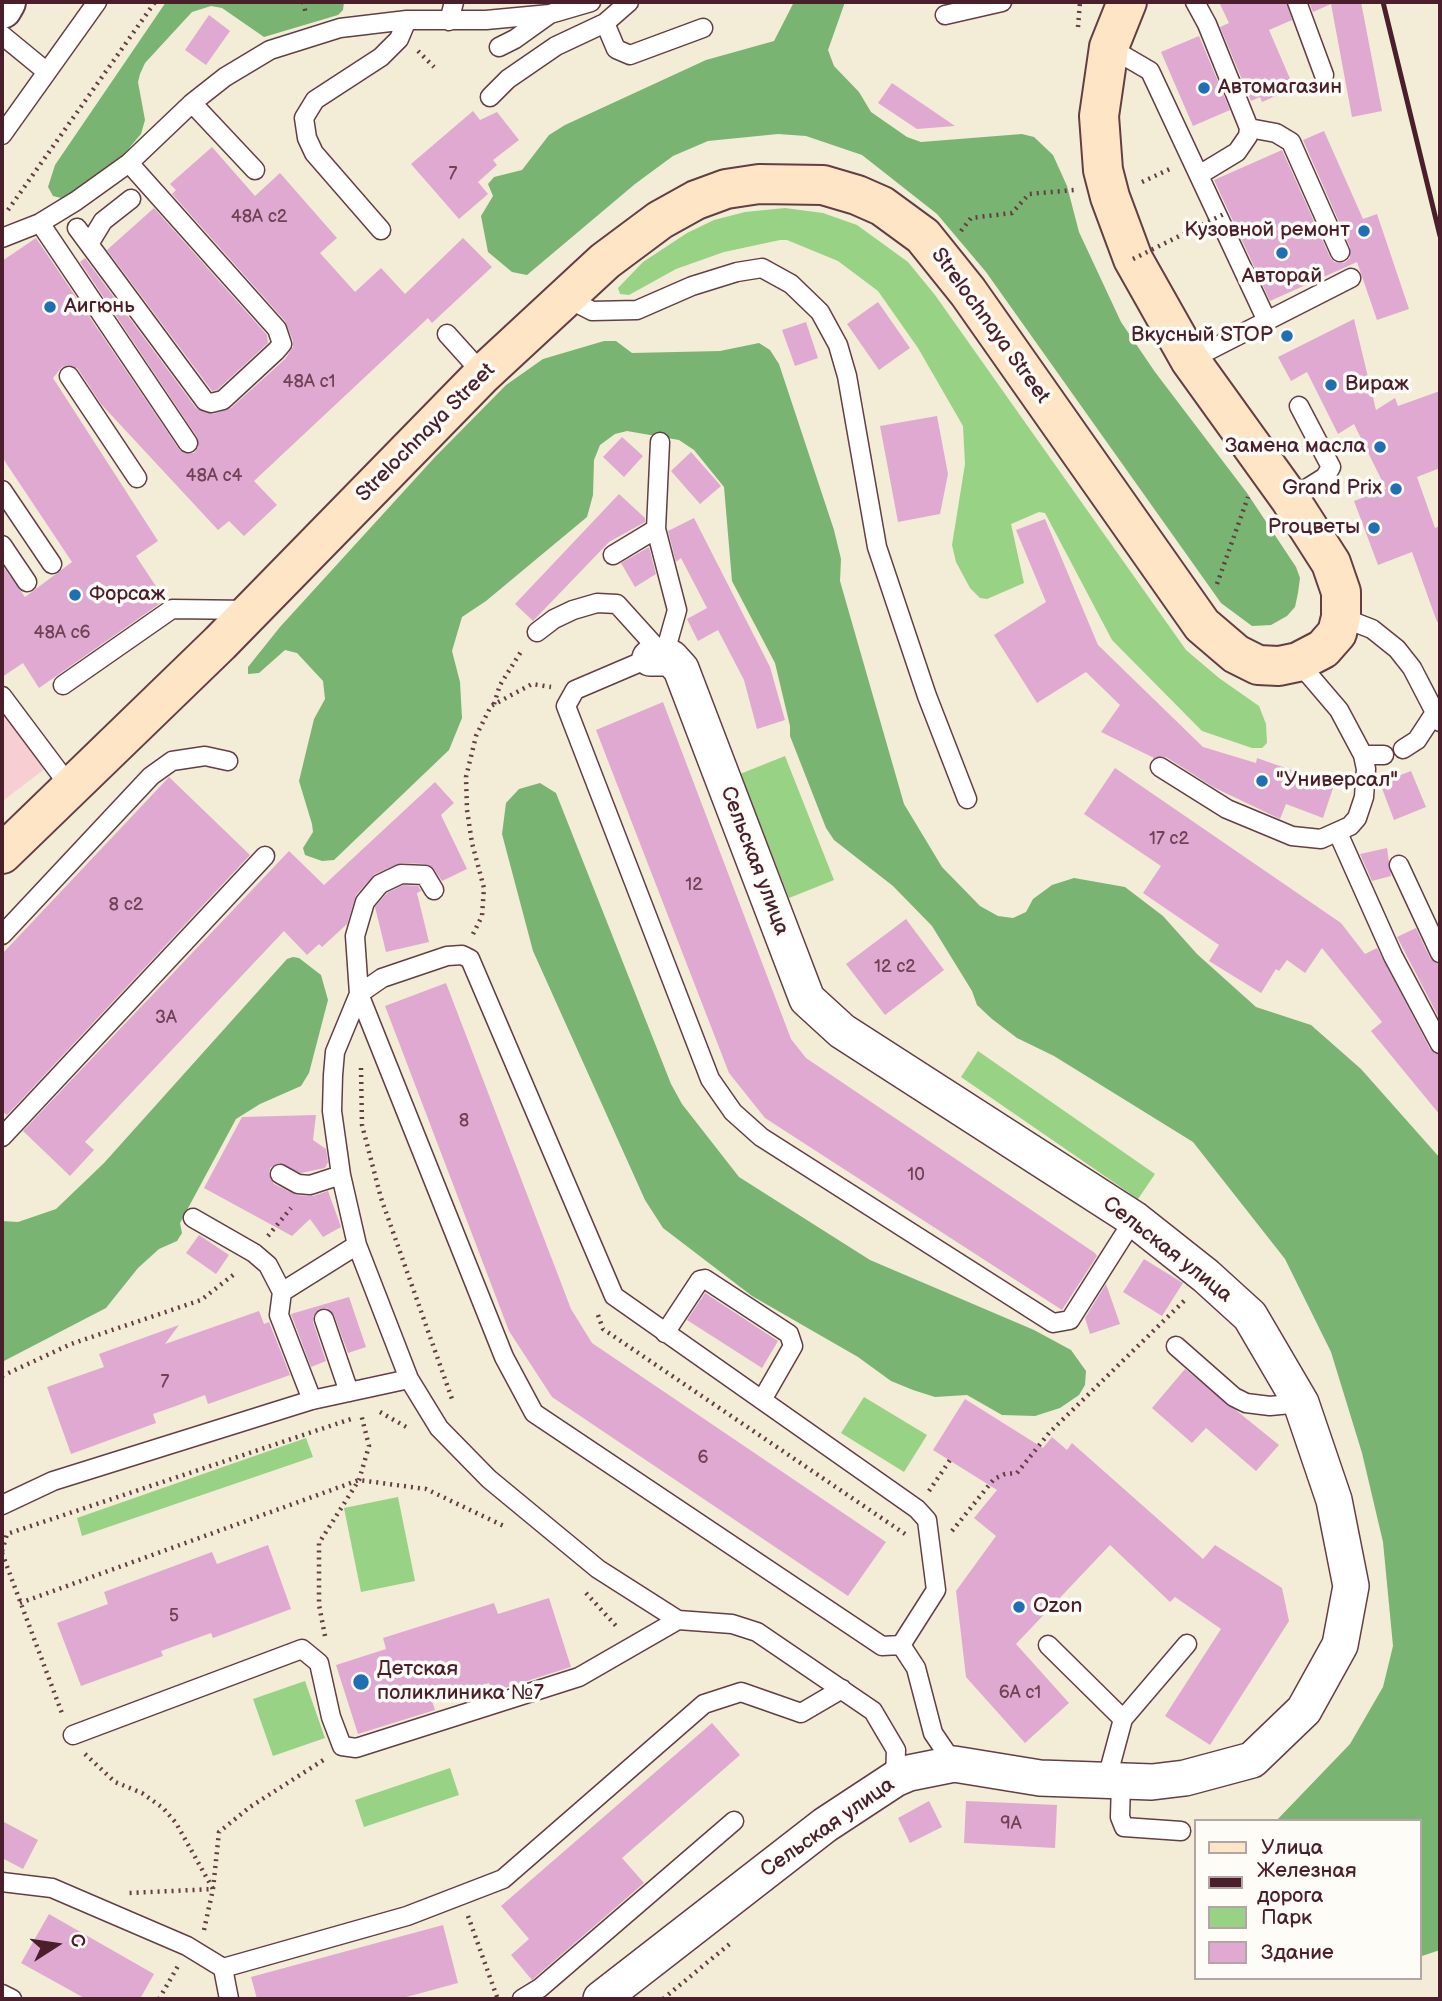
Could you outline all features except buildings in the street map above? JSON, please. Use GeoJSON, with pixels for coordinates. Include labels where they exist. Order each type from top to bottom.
{"type":"FeatureCollection","features":[{"type":"Feature","properties":{"kind":"main road"},"geometry":{"type":"LineString","coordinates":[[1127,2],[1109,47],[1099,116],[1106,183],[1133,259],[1189,360],[1290,499],[1331,563],[1341,592],[1341,617]]}},
{"type":"Feature","properties":{"kind":"main road","name":"Strelochnaya Street"},"geometry":{"type":"LineString","coordinates":[[2,854],[250,610],[483,374],[605,261],[672,213],[706,196],[759,184],[823,185],[857,195],[881,206],[923,236],[951,269],[1202,625],[1236,653],[1258,665],[1279,666],[1298,662],[1323,649],[1337,633],[1341,617]]}},
{"type":"Feature","properties":{"kind":"street"},"geometry":{"type":"LineString","coordinates":[[2,9],[6,2]]}},
{"type":"Feature","properties":{"kind":"street","name":"Сельская улица"},"geometry":{"type":"LineString","coordinates":[[601,1999],[825,1825],[895,1779],[928,1768],[954,1764],[1040,1778],[1113,1782],[1185,1778],[1252,1760],[1304,1710],[1340,1645],[1350,1586],[1334,1500],[1301,1403],[1250,1316],[1206,1276],[1134,1219],[842,1031],[807,999],[681,669],[671,658],[657,657]]}},
{"type":"Feature","properties":{"kind":"lane"},"geometry":{"type":"LineString","coordinates":[[2,135],[97,2]]}},
{"type":"Feature","properties":{"kind":"lane"},"geometry":{"type":"LineString","coordinates":[[449,21],[454,2]]}},
{"type":"Feature","properties":{"kind":"lane"},"geometry":{"type":"LineString","coordinates":[[2,237],[40,223],[129,163],[192,103],[225,77],[270,50],[340,28],[407,20],[449,21],[550,13],[591,2]]}},
{"type":"Feature","properties":{"kind":"lane"},"geometry":{"type":"LineString","coordinates":[[490,97],[508,79],[556,46],[605,23],[629,2]]}},
{"type":"Feature","properties":{"kind":"lane"},"geometry":{"type":"LineString","coordinates":[[945,15],[1002,2]]}},
{"type":"Feature","properties":{"kind":"lane"},"geometry":{"type":"LineString","coordinates":[[1195,2],[1212,36],[1249,128],[1248,136],[1237,152],[1195,167]]}},
{"type":"Feature","properties":{"kind":"lane"},"geometry":{"type":"LineString","coordinates":[[1297,2],[1324,75]]}},
{"type":"Feature","properties":{"kind":"lane"},"geometry":{"type":"LineString","coordinates":[[499,47],[515,39],[550,13]]}},
{"type":"Feature","properties":{"kind":"lane"},"geometry":{"type":"LineString","coordinates":[[381,230],[314,153],[307,138],[304,118],[315,100],[382,57],[399,39],[407,20]]}},
{"type":"Feature","properties":{"kind":"lane"},"geometry":{"type":"LineString","coordinates":[[605,23],[615,49],[629,55],[704,28]]}},
{"type":"Feature","properties":{"kind":"lane"},"geometry":{"type":"LineString","coordinates":[[2,35],[47,72]]}},
{"type":"Feature","properties":{"kind":"lane"},"geometry":{"type":"LineString","coordinates":[[1109,47],[1150,71],[1267,321]]}},
{"type":"Feature","properties":{"kind":"lane"},"geometry":{"type":"LineString","coordinates":[[192,103],[255,170]]}},
{"type":"Feature","properties":{"kind":"lane"},"geometry":{"type":"LineString","coordinates":[[1249,128],[1276,133],[1291,142],[1340,252]]}},
{"type":"Feature","properties":{"kind":"lane"},"geometry":{"type":"LineString","coordinates":[[77,228],[205,401],[211,403],[223,400],[282,344],[277,329],[129,163]]}},
{"type":"Feature","properties":{"kind":"lane"},"geometry":{"type":"LineString","coordinates":[[89,244],[103,221],[131,199]]}},
{"type":"Feature","properties":{"kind":"lane"},"geometry":{"type":"LineString","coordinates":[[40,223],[188,443]]}},
{"type":"Feature","properties":{"kind":"lane"},"geometry":{"type":"LineString","coordinates":[[565,297],[592,310],[637,310],[692,286],[737,272],[762,268],[791,284],[820,312],[838,345],[848,376],[877,547],[927,696],[967,799]]}},
{"type":"Feature","properties":{"kind":"lane"},"geometry":{"type":"LineString","coordinates":[[1189,360],[1351,278]]}},
{"type":"Feature","properties":{"kind":"lane"},"geometry":{"type":"LineString","coordinates":[[447,334],[483,374]]}},
{"type":"Feature","properties":{"kind":"lane"},"geometry":{"type":"LineString","coordinates":[[69,376],[137,478]]}},
{"type":"Feature","properties":{"kind":"lane"},"geometry":{"type":"LineString","coordinates":[[1290,499],[1325,477],[1331,467],[1299,406]]}},
{"type":"Feature","properties":{"kind":"lane"},"geometry":{"type":"LineString","coordinates":[[660,442],[656,529],[677,610],[657,657],[575,690],[566,705],[710,1079],[733,1112],[761,1137],[1053,1323],[1070,1320],[1134,1219]]}},
{"type":"Feature","properties":{"kind":"lane"},"geometry":{"type":"LineString","coordinates":[[2,489],[52,564]]}},
{"type":"Feature","properties":{"kind":"lane"},"geometry":{"type":"LineString","coordinates":[[613,555],[656,529]]}},
{"type":"Feature","properties":{"kind":"lane"},"geometry":{"type":"LineString","coordinates":[[2,545],[27,582]]}},
{"type":"Feature","properties":{"kind":"lane"},"geometry":{"type":"LineString","coordinates":[[537,632],[554,619],[573,610],[597,603],[617,604],[657,657]]}},
{"type":"Feature","properties":{"kind":"lane"},"geometry":{"type":"LineString","coordinates":[[63,685],[172,609],[250,610]]}},
{"type":"Feature","properties":{"kind":"lane"},"geometry":{"type":"LineString","coordinates":[[1341,617],[1372,629],[1397,649],[1412,668],[1438,717],[1416,740],[1403,748]]}},
{"type":"Feature","properties":{"kind":"lane"},"geometry":{"type":"LineString","coordinates":[[1160,767],[1227,809],[1292,836],[1321,839],[1350,826],[1360,807],[1366,769],[1363,755],[1339,710],[1298,662]]}},
{"type":"Feature","properties":{"kind":"lane"},"geometry":{"type":"LineString","coordinates":[[2,696],[71,788]]}},
{"type":"Feature","properties":{"kind":"lane"},"geometry":{"type":"LineString","coordinates":[[1363,755],[1384,755]]}},
{"type":"Feature","properties":{"kind":"lane"},"geometry":{"type":"LineString","coordinates":[[2,935],[151,776],[172,761],[205,756],[228,761]]}},
{"type":"Feature","properties":{"kind":"lane"},"geometry":{"type":"LineString","coordinates":[[1338,833],[1393,956],[1440,1044]]}},
{"type":"Feature","properties":{"kind":"lane"},"geometry":{"type":"LineString","coordinates":[[2,1138],[265,856]]}},
{"type":"Feature","properties":{"kind":"lane"},"geometry":{"type":"LineString","coordinates":[[1399,864],[1440,953]]}},
{"type":"Feature","properties":{"kind":"lane"},"geometry":{"type":"LineString","coordinates":[[433,890],[425,875],[419,873],[391,877],[372,890],[358,917],[355,936],[359,994],[504,1357],[534,1413],[882,1646],[901,1645]]}},
{"type":"Feature","properties":{"kind":"lane"},"geometry":{"type":"LineString","coordinates":[[895,1779],[896,1750],[885,1727],[873,1711],[757,1632],[732,1624],[678,1620],[598,1569],[489,1479],[439,1428],[409,1379],[357,1245],[341,1175],[332,1111],[335,1052],[359,994],[382,978],[447,956],[462,955],[470,959],[614,1296],[917,1508],[927,1520],[936,1590],[901,1645]]}},
{"type":"Feature","properties":{"kind":"lane"},"geometry":{"type":"LineString","coordinates":[[280,1174],[298,1184],[310,1185],[341,1175]]}},
{"type":"Feature","properties":{"kind":"lane"},"geometry":{"type":"LineString","coordinates":[[193,1218],[254,1253],[268,1265],[282,1292],[279,1315],[312,1400]]}},
{"type":"Feature","properties":{"kind":"lane"},"geometry":{"type":"LineString","coordinates":[[282,1292],[357,1245]]}},
{"type":"Feature","properties":{"kind":"lane"},"geometry":{"type":"LineString","coordinates":[[665,1333],[700,1280],[705,1279],[789,1334],[793,1346],[762,1400]]}},
{"type":"Feature","properties":{"kind":"lane"},"geometry":{"type":"LineString","coordinates":[[324,1319],[349,1392]]}},
{"type":"Feature","properties":{"kind":"lane"},"geometry":{"type":"LineString","coordinates":[[1176,1346],[1234,1397],[1246,1403],[1269,1406],[1301,1403]]}},
{"type":"Feature","properties":{"kind":"lane"},"geometry":{"type":"LineString","coordinates":[[2,1505],[53,1481],[312,1400],[409,1379]]}},
{"type":"Feature","properties":{"kind":"lane"},"geometry":{"type":"LineString","coordinates":[[74,1735],[302,1649],[312,1654],[319,1663],[331,1717],[342,1746],[356,1748],[579,1677],[633,1643],[678,1620]]}},
{"type":"Feature","properties":{"kind":"lane"},"geometry":{"type":"LineString","coordinates":[[1181,1831],[1124,1827],[1113,1782],[1122,1719],[1186,1644]]}},
{"type":"Feature","properties":{"kind":"lane"},"geometry":{"type":"LineString","coordinates":[[901,1645],[916,1668],[933,1733],[954,1764]]}},
{"type":"Feature","properties":{"kind":"lane"},"geometry":{"type":"LineString","coordinates":[[1048,1645],[1122,1719]]}},
{"type":"Feature","properties":{"kind":"lane"},"geometry":{"type":"LineString","coordinates":[[2,1882],[52,1888],[198,1953],[223,1968],[407,1916],[503,1879],[704,1704],[741,1692],[801,1713],[842,1689]]}},
{"type":"Feature","properties":{"kind":"lane"},"geometry":{"type":"LineString","coordinates":[[522,1999],[540,1988],[734,1821]]}},
{"type":"Feature","properties":{"kind":"lane"},"geometry":{"type":"LineString","coordinates":[[223,1968],[229,1999]]}},
{"type":"Feature","properties":{"kind":"lane"},"geometry":{"type":"LineString","coordinates":[[2,1994],[12,1999]]}},
{"type":"Feature","properties":{"kind":"path"},"geometry":{"type":"LineString","coordinates":[[2,219],[155,2]]}},
{"type":"Feature","properties":{"kind":"path"},"geometry":{"type":"LineString","coordinates":[[951,269],[963,225],[971,218],[1012,213],[1029,194],[1064,193],[1195,167]]}},
{"type":"Feature","properties":{"kind":"path"},"geometry":{"type":"LineString","coordinates":[[1133,259],[1226,212]]}},
{"type":"Feature","properties":{"kind":"path"},"geometry":{"type":"LineString","coordinates":[[1202,625],[1252,484]]}},
{"type":"Feature","properties":{"kind":"path"},"geometry":{"type":"LineString","coordinates":[[462,955],[482,916],[484,888],[472,843],[466,777],[476,736],[494,705],[500,685],[519,652],[537,632]]}},
{"type":"Feature","properties":{"kind":"path"},"geometry":{"type":"LineString","coordinates":[[494,705],[532,684],[575,690]]}},
{"type":"Feature","properties":{"kind":"path"},"geometry":{"type":"LineString","coordinates":[[360,1060],[362,1125],[381,1198],[446,1374],[453,1402],[452,1412],[439,1428]]}},
{"type":"Feature","properties":{"kind":"path"},"geometry":{"type":"LineString","coordinates":[[2,1376],[71,1344],[201,1300],[229,1280],[310,1185]]}},
{"type":"Feature","properties":{"kind":"path"},"geometry":{"type":"LineString","coordinates":[[933,1555],[995,1479],[1017,1472],[1049,1433],[1185,1300]]}},
{"type":"Feature","properties":{"kind":"path"},"geometry":{"type":"LineString","coordinates":[[312,1654],[325,1635],[318,1605],[319,1542],[359,1480],[369,1446],[362,1416],[349,1392]]}},
{"type":"Feature","properties":{"kind":"path"},"geometry":{"type":"LineString","coordinates":[[213,1889],[176,1823],[163,1808],[142,1793],[115,1782],[86,1755],[74,1735],[61,1711],[2,1552],[7,1534],[362,1416],[380,1412],[393,1417],[413,1431]]}},
{"type":"Feature","properties":{"kind":"path"},"geometry":{"type":"LineString","coordinates":[[917,1508],[950,1460]]}},
{"type":"Feature","properties":{"kind":"path"},"geometry":{"type":"LineString","coordinates":[[20,1603],[359,1480],[426,1489],[508,1528]]}},
{"type":"Feature","properties":{"kind":"path"},"geometry":{"type":"LineString","coordinates":[[492,1511],[515,1534]]}},
{"type":"Feature","properties":{"kind":"path"},"geometry":{"type":"LineString","coordinates":[[580,1588],[633,1643]]}},
{"type":"Feature","properties":{"kind":"path"},"geometry":{"type":"LineString","coordinates":[[198,1953],[213,1889],[216,1841],[223,1825],[342,1746]]}},
{"type":"Feature","properties":{"kind":"path"},"geometry":{"type":"LineString","coordinates":[[124,1892],[213,1889]]}},
{"type":"Feature","properties":{"kind":"path"},"geometry":{"type":"LineString","coordinates":[[461,1896],[498,1999]]}},
{"type":"Feature","properties":{"kind":"path"},"geometry":{"type":"LineString","coordinates":[[663,1999],[736,1939]]}},
{"type":"Feature","properties":{"kind":"path"},"geometry":{"type":"LineString","coordinates":[[159,1999],[177,1968]]}},
{"type":"Feature","properties":{"kind":"shaded area"},"geometry":{"type":"Polygon","coordinates":[[[2,684],[55,761],[4,800],[2,797],[2,684]]]}},
{"type":"Feature","properties":{"kind":"green space"},"geometry":{"type":"Polygon","coordinates":[[[166,2],[344,2],[343,10],[338,15],[264,37],[222,8],[211,6],[192,12],[145,63],[140,74],[138,82],[145,120],[141,134],[108,173],[61,198],[53,196],[48,187],[55,165],[166,2]]]}},
{"type":"Feature","properties":{"kind":"green space"},"geometry":{"type":"Polygon","coordinates":[[[794,2],[845,2],[828,50],[834,66],[859,92],[871,112],[907,137],[921,142],[1022,134],[1034,137],[1053,155],[1067,186],[1079,232],[1121,322],[1155,372],[1247,493],[1296,567],[1300,578],[1298,593],[1295,607],[1287,616],[1271,625],[1252,626],[1221,603],[986,272],[937,214],[862,155],[806,136],[778,134],[708,141],[673,156],[635,184],[527,275],[512,272],[488,252],[481,216],[493,196],[488,184],[494,177],[522,170],[549,135],[565,125],[706,60],[774,41],[794,2]]]}},
{"type":"Feature","properties":{"kind":"green space"},"geometry":{"type":"Polygon","coordinates":[[[785,208],[823,213],[857,225],[908,262],[935,295],[1186,650],[1219,678],[1259,706],[1266,724],[1267,743],[1262,748],[1252,748],[1202,731],[1112,640],[1045,513],[1039,512],[1011,524],[1024,583],[987,599],[980,598],[970,588],[956,562],[952,545],[965,464],[963,426],[918,348],[878,291],[838,261],[787,240],[780,240],[724,252],[676,269],[629,295],[620,294],[618,288],[643,262],[687,233],[714,220],[745,212],[785,208]]]}},
{"type":"Feature","properties":{"kind":"green space"},"geometry":{"type":"Polygon","coordinates":[[[604,341],[616,341],[632,353],[720,351],[759,343],[770,350],[779,364],[834,530],[841,559],[840,581],[904,804],[942,867],[980,906],[998,916],[1013,918],[1026,912],[1033,899],[1052,885],[1074,878],[1125,887],[1163,916],[1197,954],[1256,1007],[1311,1025],[1361,1069],[1440,1158],[1440,1950],[1421,1956],[1421,1819],[1278,1819],[1350,1744],[1383,1687],[1393,1646],[1383,1542],[1362,1453],[1331,1352],[1285,1259],[1193,1142],[1054,1056],[1017,1038],[992,1019],[977,1005],[972,991],[932,926],[893,886],[834,840],[826,828],[790,736],[775,663],[732,581],[724,487],[694,450],[679,440],[627,431],[615,434],[600,445],[594,460],[593,495],[587,517],[486,601],[462,617],[452,651],[460,682],[462,718],[449,750],[334,860],[322,861],[305,855],[303,848],[313,832],[299,781],[314,719],[325,699],[323,681],[297,653],[285,650],[259,673],[248,674],[248,667],[280,627],[435,457],[506,385],[543,359],[604,341]]]}},
{"type":"Feature","properties":{"kind":"green space"},"geometry":{"type":"Polygon","coordinates":[[[785,756],[834,880],[789,898],[740,774],[785,756]]]}},
{"type":"Feature","properties":{"kind":"green space"},"geometry":{"type":"Polygon","coordinates":[[[540,783],[556,793],[671,1084],[682,1104],[739,1177],[870,1260],[1034,1330],[1071,1350],[1086,1371],[1085,1385],[1079,1395],[1060,1408],[1035,1416],[1002,1415],[967,1395],[935,1397],[913,1390],[891,1381],[858,1357],[752,1296],[663,1228],[645,1200],[533,951],[502,834],[506,803],[519,789],[540,783]]]}},
{"type":"Feature","properties":{"kind":"green space"},"geometry":{"type":"Polygon","coordinates":[[[299,958],[321,975],[328,1000],[309,1073],[301,1086],[260,1104],[236,1119],[180,1223],[182,1233],[177,1241],[159,1249],[138,1268],[106,1308],[2,1362],[2,1221],[18,1222],[56,1209],[104,1163],[287,959],[299,958]]]}},
{"type":"Feature","properties":{"kind":"green space"},"geometry":{"type":"Polygon","coordinates":[[[978,1051],[1155,1174],[1138,1199],[961,1077],[978,1051]]]}},
{"type":"Feature","properties":{"kind":"green space"},"geometry":{"type":"Polygon","coordinates":[[[864,1397],[927,1435],[904,1472],[841,1433],[864,1397]]]}},
{"type":"Feature","properties":{"kind":"green space"},"geometry":{"type":"Polygon","coordinates":[[[306,1438],[313,1457],[82,1536],[77,1518],[306,1438]]]}},
{"type":"Feature","properties":{"kind":"green space"},"geometry":{"type":"Polygon","coordinates":[[[398,1497],[415,1581],[361,1592],[344,1508],[398,1497]]]}},
{"type":"Feature","properties":{"kind":"green space"},"geometry":{"type":"Polygon","coordinates":[[[305,1681],[325,1738],[273,1756],[253,1699],[305,1681]]]}},
{"type":"Feature","properties":{"kind":"green space"},"geometry":{"type":"Polygon","coordinates":[[[450,1768],[459,1795],[364,1827],[355,1800],[450,1768]]]}},
{"type":"Feature","properties":{"kind":"railway"},"geometry":{"type":"LineString","coordinates":[[1383,2],[1440,236]]}},
{"type":"Feature","properties":{"kind":"place","name":"Автомагазин"},"geometry":{"type":"Point","coordinates":[1204,88]}},
{"type":"Feature","properties":{"kind":"place","name":"Кузовной ремонт"},"geometry":{"type":"Point","coordinates":[1364,231]}},
{"type":"Feature","properties":{"kind":"place","name":"Авторай"},"geometry":{"type":"Point","coordinates":[1282,253]}},
{"type":"Feature","properties":{"kind":"place","name":"Аигюнь"},"geometry":{"type":"Point","coordinates":[50,307]}},
{"type":"Feature","properties":{"kind":"place","name":"Вкусный STOP"},"geometry":{"type":"Point","coordinates":[1287,336]}},
{"type":"Feature","properties":{"kind":"place","name":"Вираж"},"geometry":{"type":"Point","coordinates":[1331,385]}},
{"type":"Feature","properties":{"kind":"place","name":"Замена масла"},"geometry":{"type":"Point","coordinates":[1380,447]}},
{"type":"Feature","properties":{"kind":"place","name":"Grand Prix"},"geometry":{"type":"Point","coordinates":[1396,489]}},
{"type":"Feature","properties":{"kind":"place","name":"Proцветы"},"geometry":{"type":"Point","coordinates":[1374,528]}},
{"type":"Feature","properties":{"kind":"place","name":"Форсаж"},"geometry":{"type":"Point","coordinates":[75,595]}},
{"type":"Feature","properties":{"kind":"place","name":"\"Универсал\""},"geometry":{"type":"Point","coordinates":[1262,781]}},
{"type":"Feature","properties":{"kind":"place","name":"Ozon"},"geometry":{"type":"Point","coordinates":[1019,1607]}},
{"type":"Feature","properties":{"kind":"place","name":"Детская поликлиника №7"},"geometry":{"type":"Point","coordinates":[361,1682]}}]}
